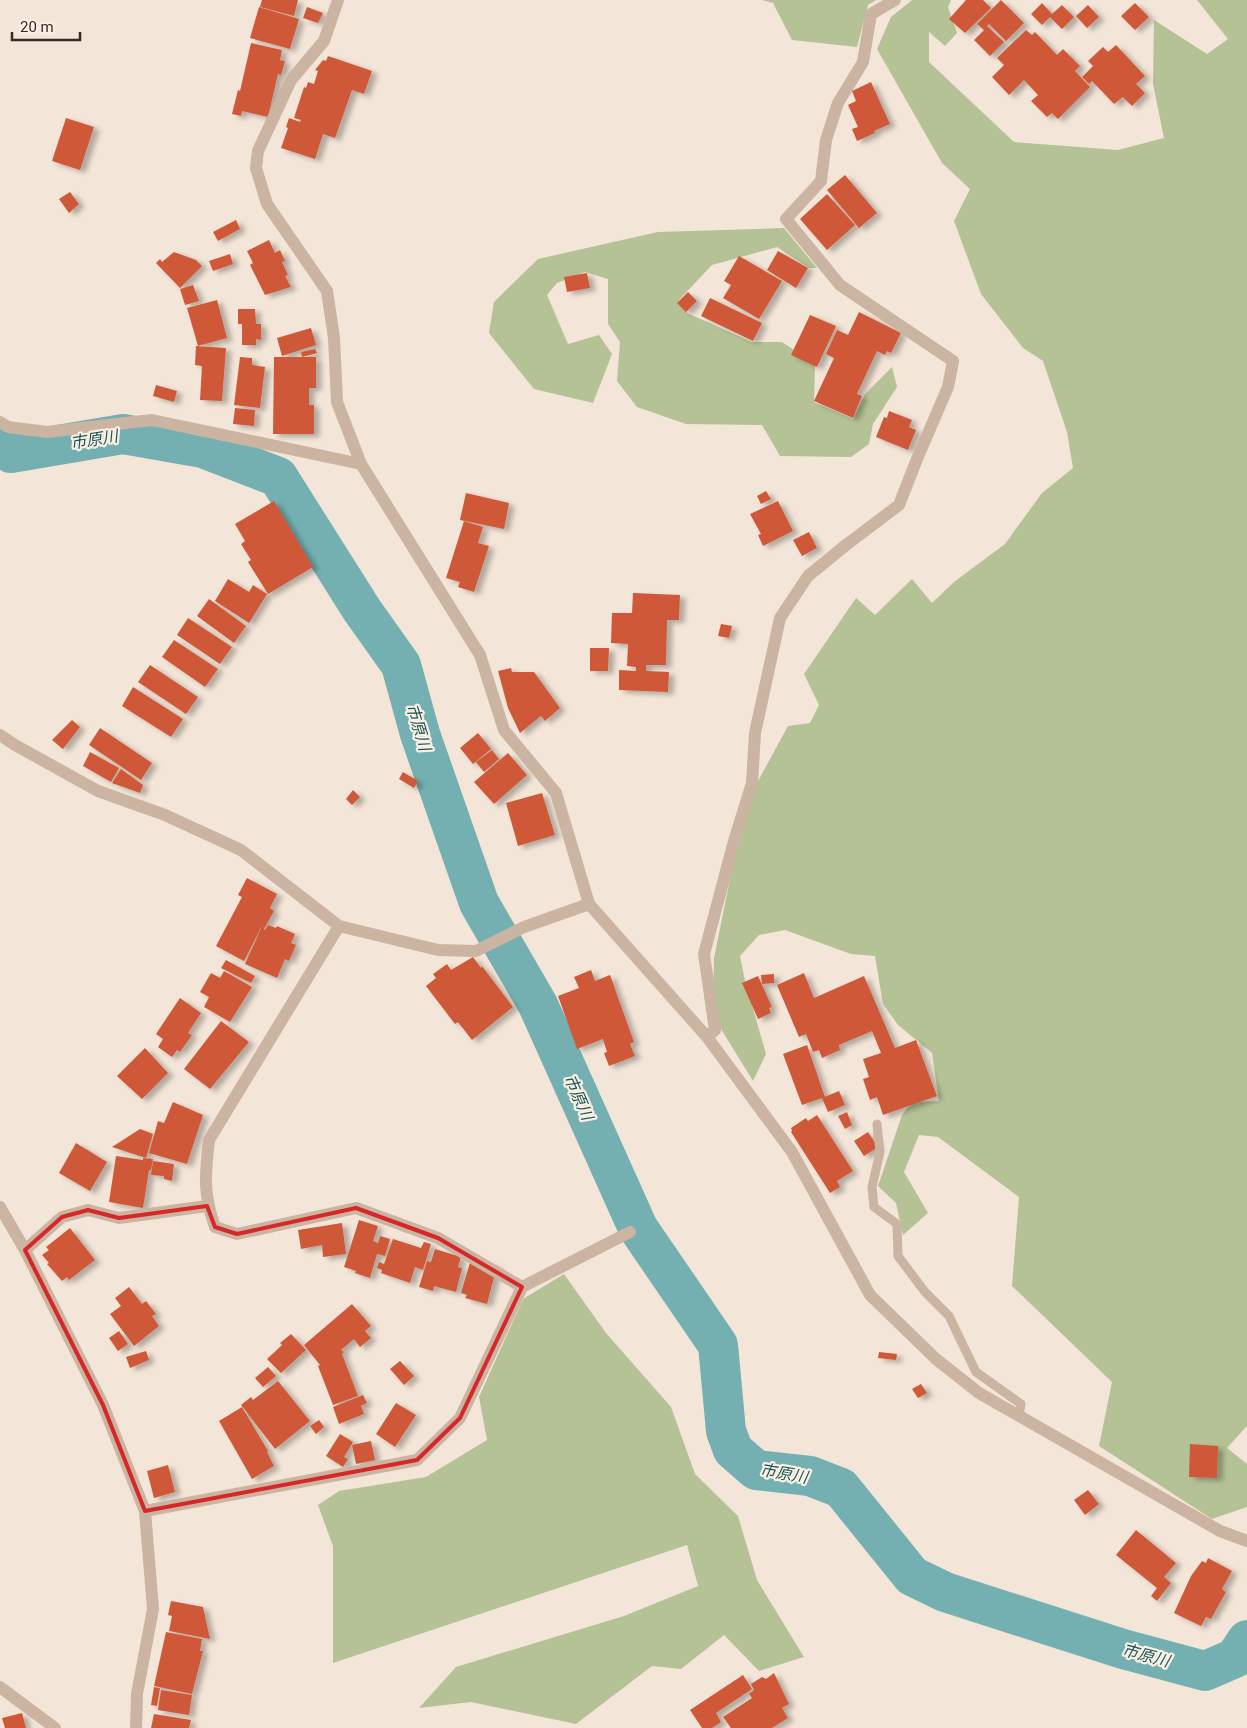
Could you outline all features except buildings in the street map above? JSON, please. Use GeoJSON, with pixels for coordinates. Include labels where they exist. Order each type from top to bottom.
{"type":"FeatureCollection","features":[{"type":"Feature","properties":{"kind":"street"},"geometry":{"type":"LineString","coordinates":[[338,0],[324,41],[291,80],[258,151],[256,168],[267,204],[327,291],[334,338],[337,402],[361,464],[480,655],[504,730],[556,793],[589,904],[706,1037],[792,1152],[870,1295],[936,1359],[979,1393],[1220,1532],[1247,1541]]}},
{"type":"Feature","properties":{"kind":"street"},"geometry":{"type":"LineString","coordinates":[[706,1037],[715,1030],[704,954],[734,841],[752,783],[755,733],[780,618],[808,576],[846,544],[899,504],[948,387],[953,362],[840,285],[786,219],[821,181],[826,140],[838,103],[864,62],[871,14],[894,0]]}},
{"type":"Feature","properties":{"kind":"street"},"geometry":{"type":"LineString","coordinates":[[0,422],[8,427],[47,432],[152,420],[361,464]]}},
{"type":"Feature","properties":{"kind":"street"},"geometry":{"type":"LineString","coordinates":[[0,735],[15,746],[98,791],[165,815],[241,850],[340,926],[438,950],[476,951],[524,927],[589,904]]}},
{"type":"Feature","properties":{"kind":"street"},"geometry":{"type":"LineString","coordinates":[[340,926],[210,1140],[205,1175],[207,1206],[215,1227],[237,1234],[356,1208],[438,1238],[522,1287]]}},
{"type":"Feature","properties":{"kind":"street"},"geometry":{"type":"LineString","coordinates":[[25,1250],[62,1217],[88,1210],[119,1218],[207,1206]]}},
{"type":"Feature","properties":{"kind":"street"},"geometry":{"type":"LineString","coordinates":[[0,1207],[25,1250],[103,1405],[145,1511],[153,1609],[137,1694],[136,1728]]}},
{"type":"Feature","properties":{"kind":"street"},"geometry":{"type":"LineString","coordinates":[[145,1511],[417,1460],[460,1418],[522,1287],[630,1232]]}},
{"type":"Feature","properties":{"kind":"street"},"geometry":{"type":"LineString","coordinates":[[0,1687],[55,1728]]}},
{"type":"Feature","properties":{"kind":"lane"},"geometry":{"type":"LineString","coordinates":[[877,1124],[880,1152],[872,1187],[874,1207],[897,1224],[898,1256],[925,1292],[949,1316],[976,1372],[1021,1404],[1019,1416]]}},
{"type":"Feature","properties":{"kind":"highlighted area"},"geometry":{"type":"Polygon","coordinates":[[[207,1206],[215,1227],[237,1234],[356,1208],[438,1238],[522,1287],[460,1418],[417,1460],[145,1511],[103,1405],[25,1250],[62,1217],[88,1210],[119,1218],[207,1206]]]}},
{"type":"Feature","properties":{"kind":"green space"},"geometry":{"type":"Polygon","coordinates":[[[762,0],[876,0],[868,5],[857,47],[792,40],[773,3],[762,0]]]}},
{"type":"Feature","properties":{"kind":"green space"},"geometry":{"type":"Polygon","coordinates":[[[912,0],[951,0],[948,7],[957,33],[945,46],[929,32],[929,62],[1014,142],[1118,150],[1164,138],[1153,84],[1154,20],[1207,54],[1228,39],[1197,0],[1247,0],[1247,1426],[1227,1448],[1247,1464],[1247,1507],[1212,1519],[1099,1446],[1112,1382],[1012,1286],[1019,1197],[938,1137],[919,1135],[904,1172],[928,1213],[903,1235],[896,1203],[878,1186],[902,1115],[912,1102],[939,1101],[932,1053],[898,1025],[883,1004],[875,956],[851,954],[785,930],[759,935],[740,956],[745,981],[766,1054],[753,1081],[713,1016],[714,958],[733,864],[758,781],[788,726],[810,723],[819,705],[804,674],[856,598],[875,615],[912,579],[932,603],[954,582],[1005,544],[1042,493],[1073,468],[1067,432],[1043,361],[1023,348],[981,294],[954,221],[970,189],[942,163],[877,49],[891,17],[912,0]]]}},
{"type":"Feature","properties":{"kind":"green space"},"geometry":{"type":"Polygon","coordinates":[[[784,228],[817,268],[809,268],[777,247],[712,265],[679,300],[687,313],[752,342],[782,342],[815,364],[814,402],[853,419],[865,394],[892,367],[897,387],[873,424],[869,444],[851,457],[780,456],[762,425],[686,424],[637,407],[617,381],[620,342],[608,324],[608,279],[585,272],[557,283],[547,295],[568,344],[599,335],[612,354],[593,403],[534,389],[489,333],[494,302],[538,259],[658,232],[784,228]]]}},
{"type":"Feature","properties":{"kind":"green space"},"geometry":{"type":"Polygon","coordinates":[[[564,1274],[606,1333],[671,1407],[695,1474],[738,1516],[757,1580],[804,1657],[759,1671],[724,1635],[681,1669],[652,1666],[576,1724],[471,1702],[419,1708],[456,1667],[624,1616],[698,1586],[687,1545],[333,1663],[333,1546],[318,1505],[339,1491],[426,1477],[487,1440],[479,1397],[523,1299],[564,1274]]]}},
{"type":"Feature","properties":{"kind":"waterway","name":"市原川"},"geometry":{"type":"LineString","coordinates":[[0,442],[11,453],[123,434],[203,448],[278,477],[362,610],[401,665],[420,734],[479,903],[538,1005],[638,1228],[718,1345],[726,1431],[733,1450],[756,1470],[810,1476],[841,1488],[912,1576],[945,1592],[1123,1649],[1205,1671],[1235,1658],[1247,1640]]}}]}
